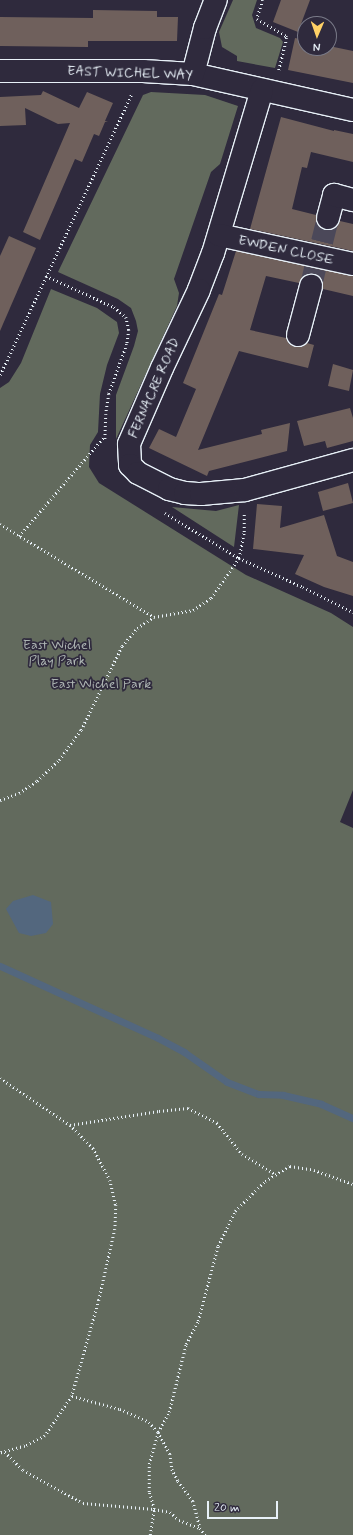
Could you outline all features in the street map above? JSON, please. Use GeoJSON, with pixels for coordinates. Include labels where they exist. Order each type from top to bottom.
{"type":"FeatureCollection","features":[{"type":"Feature","properties":{"kind":"street"},"geometry":{"type":"LineString","coordinates":[[194,74],[205,28],[216,0]]}},
{"type":"Feature","properties":{"kind":"street","name":"EAST WICHEL WAY"},"geometry":{"type":"LineString","coordinates":[[0,71],[143,71],[194,74],[353,110]]}},
{"type":"Feature","properties":{"kind":"street","name":"FERNACRE ROAD"},"geometry":{"type":"LineString","coordinates":[[268,91],[198,290],[129,444],[130,465],[138,473],[175,490],[185,494],[201,494],[245,490],[353,460]]}},
{"type":"Feature","properties":{"kind":"street"},"geometry":{"type":"LineString","coordinates":[[328,218],[334,195],[353,200]]}},
{"type":"Feature","properties":{"kind":"street","name":"EWDEN CLOSE"},"geometry":{"type":"LineString","coordinates":[[218,235],[317,263],[353,264]]}},
{"type":"Feature","properties":{"kind":"street"},"geometry":{"type":"LineString","coordinates":[[298,335],[317,263]]}},
{"type":"Feature","properties":{"kind":"path"},"geometry":{"type":"LineString","coordinates":[[263,0],[257,19],[287,38],[268,91]]}},
{"type":"Feature","properties":{"kind":"path"},"geometry":{"type":"LineString","coordinates":[[0,375],[143,71]]}},
{"type":"Feature","properties":{"kind":"path"},"geometry":{"type":"LineString","coordinates":[[19,536],[105,437]]}},
{"type":"Feature","properties":{"kind":"path"},"geometry":{"type":"LineString","coordinates":[[0,800],[18,793],[31,785],[59,760],[81,730],[122,646],[138,628],[154,617],[193,610],[211,598],[239,558],[244,532],[245,490]]}},
{"type":"Feature","properties":{"kind":"path"},"geometry":{"type":"LineString","coordinates":[[0,524],[154,617]]}},
{"type":"Feature","properties":{"kind":"path"},"geometry":{"type":"LineString","coordinates":[[239,558],[353,612]]}},
{"type":"Feature","properties":{"kind":"path"},"geometry":{"type":"LineString","coordinates":[[0,1078],[70,1125],[93,1148],[110,1180],[116,1205],[115,1229],[99,1300],[72,1396],[45,1436],[25,1446],[0,1453]]}},
{"type":"Feature","properties":{"kind":"path"},"geometry":{"type":"LineString","coordinates":[[70,1125],[188,1108],[217,1122],[242,1154],[275,1174]]}},
{"type":"Feature","properties":{"kind":"path"},"geometry":{"type":"LineString","coordinates":[[150,1535],[154,1509],[149,1492],[149,1464],[158,1432],[169,1412],[186,1344],[198,1321],[218,1246],[235,1211],[265,1181],[290,1166],[314,1170],[353,1184]]}},
{"type":"Feature","properties":{"kind":"path"},"geometry":{"type":"LineString","coordinates":[[72,1396],[120,1410],[149,1422],[158,1432],[170,1454],[172,1469],[193,1501],[200,1528],[206,1535]]}},
{"type":"Feature","properties":{"kind":"path"},"geometry":{"type":"LineString","coordinates":[[5,1452],[23,1470],[83,1503],[154,1509],[170,1512],[179,1520],[200,1528]]}},
{"type":"Feature","properties":{"kind":"green space"},"geometry":{"type":"Polygon","coordinates":[[[233,0],[257,0],[252,15],[256,28],[280,38],[283,42],[275,68],[237,61],[237,56],[222,47],[219,32],[233,0]]]}},
{"type":"Feature","properties":{"kind":"green space"},"geometry":{"type":"Polygon","coordinates":[[[151,92],[205,95],[238,106],[220,164],[211,172],[174,279],[179,293],[177,306],[116,439],[116,395],[134,346],[138,331],[136,321],[131,308],[118,299],[58,272],[143,95],[151,92]]]}},
{"type":"Feature","properties":{"kind":"green space"},"geometry":{"type":"Polygon","coordinates":[[[51,289],[97,308],[117,322],[119,333],[107,365],[100,394],[98,432],[90,445],[89,467],[99,483],[246,575],[331,613],[353,627],[353,790],[340,822],[353,828],[353,1535],[0,1535],[0,388],[9,382],[21,363],[51,289]]]}},
{"type":"Feature","properties":{"kind":"green space"},"geometry":{"type":"Polygon","coordinates":[[[239,505],[234,547],[172,507],[216,511],[239,505]]]}},
{"type":"Feature","properties":{"kind":"water"},"geometry":{"type":"Polygon","coordinates":[[[33,895],[51,902],[53,924],[46,933],[31,936],[19,933],[6,909],[13,901],[33,895]]]}},
{"type":"Feature","properties":{"kind":"building"},"geometry":{"type":"Polygon","coordinates":[[[281,0],[310,0],[304,16],[297,16],[297,32],[273,22],[281,0]]]}},
{"type":"Feature","properties":{"kind":"building"},"geometry":{"type":"Polygon","coordinates":[[[93,10],[157,11],[157,17],[178,17],[177,41],[88,41],[88,47],[0,46],[0,17],[93,18],[93,10]]]}},
{"type":"Feature","properties":{"kind":"building"},"geometry":{"type":"Polygon","coordinates":[[[295,38],[297,38],[297,56],[337,56],[337,48],[353,51],[353,83],[288,70],[295,38]]]}},
{"type":"Feature","properties":{"kind":"building"},"geometry":{"type":"Polygon","coordinates":[[[43,91],[79,108],[87,92],[113,103],[105,121],[108,122],[105,122],[99,136],[94,134],[82,162],[75,159],[40,240],[23,232],[70,123],[58,124],[25,108],[26,125],[0,126],[0,97],[41,95],[43,91]]]}},
{"type":"Feature","properties":{"kind":"building"},"geometry":{"type":"Polygon","coordinates":[[[281,117],[334,131],[353,134],[353,162],[311,152],[307,168],[302,167],[292,209],[316,215],[316,221],[319,227],[325,230],[331,230],[337,227],[340,221],[353,224],[353,251],[250,229],[281,117]]]}},
{"type":"Feature","properties":{"kind":"building"},"geometry":{"type":"Polygon","coordinates":[[[9,236],[36,248],[0,331],[0,256],[9,236]]]}},
{"type":"Feature","properties":{"kind":"building"},"geometry":{"type":"Polygon","coordinates":[[[236,251],[353,276],[353,296],[323,289],[323,283],[320,277],[314,274],[307,274],[302,277],[299,283],[266,276],[250,330],[286,338],[289,344],[295,347],[302,347],[307,343],[314,345],[308,368],[239,351],[198,450],[262,434],[261,430],[290,423],[287,451],[209,471],[207,476],[149,448],[159,429],[176,437],[196,389],[183,383],[219,294],[222,295],[236,251]]]}},
{"type":"Feature","properties":{"kind":"building"},"geometry":{"type":"Polygon","coordinates":[[[333,364],[353,370],[349,391],[328,386],[333,364]]]}},
{"type":"Feature","properties":{"kind":"building"},"geometry":{"type":"Polygon","coordinates":[[[350,408],[353,418],[353,441],[327,448],[325,441],[304,446],[297,421],[350,408]]]}},
{"type":"Feature","properties":{"kind":"building"},"geometry":{"type":"Polygon","coordinates":[[[348,483],[353,503],[323,511],[318,492],[348,483]]]}},
{"type":"Feature","properties":{"kind":"building"},"geometry":{"type":"Polygon","coordinates":[[[257,504],[282,506],[280,528],[324,515],[337,556],[353,562],[353,596],[324,587],[295,574],[304,555],[253,549],[257,504]]]}},
{"type":"Feature","properties":{"kind":"waterway"},"geometry":{"type":"LineString","coordinates":[[0,966],[158,1038],[184,1052],[227,1082],[259,1094],[283,1095],[321,1104],[353,1118]]}},
{"type":"Feature","properties":{"kind":"tunnel"},"geometry":{"type":"LineString","coordinates":[[322,242],[328,218]]}},
{"type":"Feature","properties":{"kind":"tunnel"},"geometry":{"type":"LineString","coordinates":[[311,286],[315,268]]}},
{"type":"Feature","properties":{"kind":"park label","name":"East Wichel Play Park"},"geometry":{"type":"Point","coordinates":[57,654]}},
{"type":"Feature","properties":{"kind":"park label","name":"East Wichel Park"},"geometry":{"type":"Point","coordinates":[101,684]}}]}
